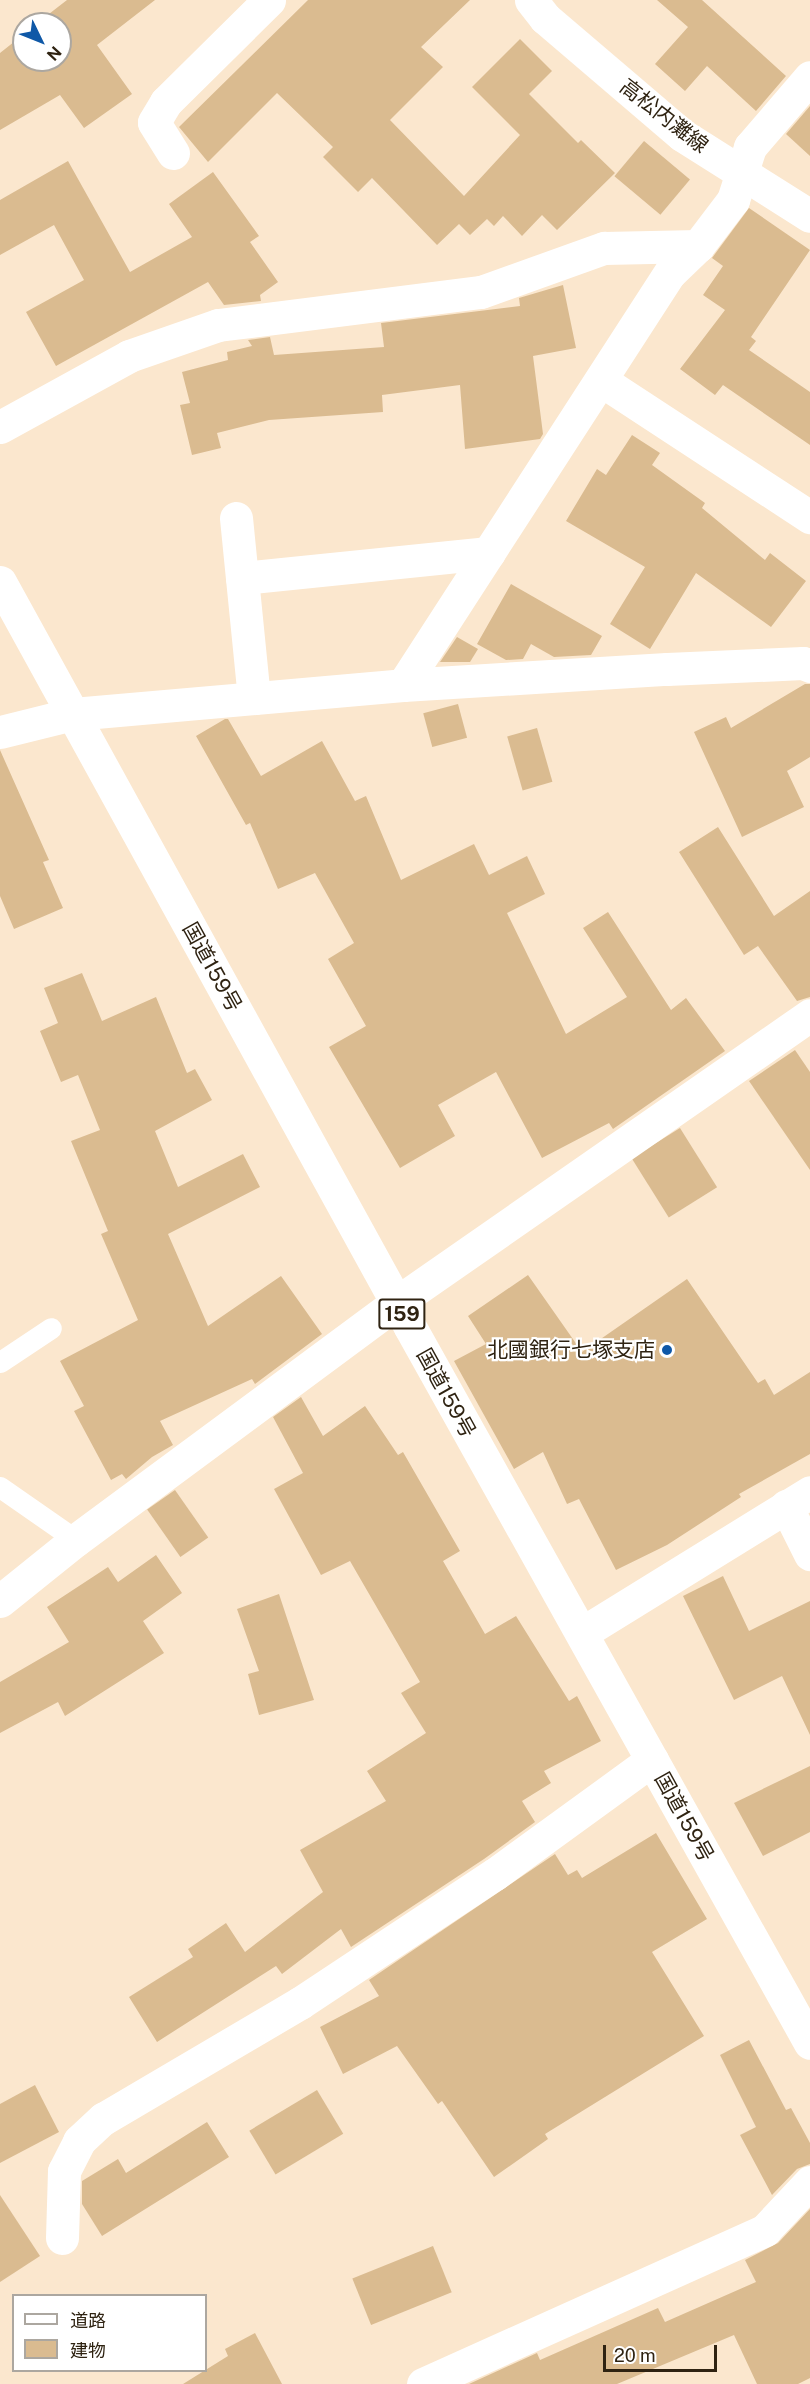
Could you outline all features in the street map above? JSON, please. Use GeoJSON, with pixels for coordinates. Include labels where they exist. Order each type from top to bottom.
{"type":"FeatureCollection","features":[{"type":"Feature","properties":{"kind":"main road"},"geometry":{"type":"LineString","coordinates":[[173,153],[154,122],[166,102],[269,0]]}},
{"type":"Feature","properties":{"kind":"main road","name":"高松内灘線"},"geometry":{"type":"LineString","coordinates":[[531,0],[545,18],[682,135],[807,211]]}},
{"type":"Feature","properties":{"kind":"main road"},"geometry":{"type":"LineString","coordinates":[[403,686],[670,273],[698,246],[733,200],[750,147],[810,77]]}},
{"type":"Feature","properties":{"kind":"main road"},"geometry":{"type":"LineString","coordinates":[[0,427],[129,356],[218,325],[481,292],[604,248],[698,246]]}},
{"type":"Feature","properties":{"kind":"main road"},"geometry":{"type":"LineString","coordinates":[[604,248],[670,273]]}},
{"type":"Feature","properties":{"kind":"main road"},"geometry":{"type":"LineString","coordinates":[[602,381],[810,517]]}},
{"type":"Feature","properties":{"kind":"main road"},"geometry":{"type":"LineString","coordinates":[[236,518],[254,698]]}},
{"type":"Feature","properties":{"kind":"main road"},"geometry":{"type":"LineString","coordinates":[[242,578],[489,553]]}},
{"type":"Feature","properties":{"kind":"main road","name":"国道159号"},"geometry":{"type":"LineString","coordinates":[[0,582],[396,1303],[810,2043]]}},
{"type":"Feature","properties":{"kind":"main road"},"geometry":{"type":"LineString","coordinates":[[0,732],[73,714],[403,686],[808,659]]}},
{"type":"Feature","properties":{"kind":"main road"},"geometry":{"type":"LineString","coordinates":[[0,1601],[76,1540],[396,1303],[810,1015]]}},
{"type":"Feature","properties":{"kind":"main road"},"geometry":{"type":"LineString","coordinates":[[582,1633],[798,1499],[810,1554]]}},
{"type":"Feature","properties":{"kind":"main road"},"geometry":{"type":"LineString","coordinates":[[62,2238],[64,2171],[79,2141],[103,2119],[300,2003],[495,1874],[652,1760]]}},
{"type":"Feature","properties":{"kind":"main road"},"geometry":{"type":"LineString","coordinates":[[423,2384],[765,2230],[810,2182]]}},
{"type":"Feature","properties":{"kind":"lane"},"geometry":{"type":"LineString","coordinates":[[0,1362],[51,1328]]}},
{"type":"Feature","properties":{"kind":"lane"},"geometry":{"type":"LineString","coordinates":[[0,1487],[76,1540]]}},
{"type":"Feature","properties":{"kind":"building"},"geometry":{"type":"Polygon","coordinates":[[[67,0],[155,0],[97,45],[132,94],[84,128],[60,95],[0,130],[0,53],[12,44],[12,72],[72,72],[72,12],[52,12],[67,0]]]}},
{"type":"Feature","properties":{"kind":"building"},"geometry":{"type":"Polygon","coordinates":[[[308,0],[470,0],[421,47],[443,67],[390,120],[464,196],[520,135],[472,87],[520,39],[552,71],[529,94],[578,143],[581,140],[615,173],[557,230],[542,215],[522,236],[503,216],[494,226],[487,219],[470,235],[459,224],[437,245],[372,178],[358,192],[323,157],[333,147],[277,93],[208,162],[179,127],[308,0]]]}},
{"type":"Feature","properties":{"kind":"building"},"geometry":{"type":"Polygon","coordinates":[[[657,0],[702,0],[786,76],[756,111],[707,66],[685,91],[655,64],[688,27],[657,0]]]}},
{"type":"Feature","properties":{"kind":"building"},"geometry":{"type":"Polygon","coordinates":[[[810,106],[810,156],[786,134],[810,106]]]}},
{"type":"Feature","properties":{"kind":"building"},"geometry":{"type":"Polygon","coordinates":[[[644,141],[690,180],[660,215],[614,176],[644,141]]]}},
{"type":"Feature","properties":{"kind":"building"},"geometry":{"type":"Polygon","coordinates":[[[68,161],[130,272],[192,237],[169,204],[213,172],[259,236],[250,242],[278,282],[260,295],[261,301],[224,305],[208,282],[56,366],[26,312],[84,280],[54,225],[0,255],[0,200],[68,161]]]}},
{"type":"Feature","properties":{"kind":"building"},"geometry":{"type":"Polygon","coordinates":[[[749,208],[810,250],[751,337],[756,341],[749,350],[810,392],[810,445],[723,385],[715,395],[680,369],[725,310],[703,295],[723,266],[712,258],[749,208]]]}},
{"type":"Feature","properties":{"kind":"building"},"geometry":{"type":"Polygon","coordinates":[[[563,285],[576,348],[533,356],[543,434],[540,439],[465,449],[460,385],[382,395],[383,412],[269,420],[217,433],[221,448],[192,455],[180,405],[190,403],[182,372],[228,360],[227,352],[252,346],[248,340],[270,337],[274,355],[384,347],[381,323],[520,306],[519,298],[563,285]]]}},
{"type":"Feature","properties":{"kind":"building"},"geometry":{"type":"Polygon","coordinates":[[[632,435],[660,453],[652,465],[705,503],[702,508],[765,560],[770,553],[806,581],[771,627],[696,573],[650,649],[610,624],[645,567],[566,521],[597,469],[606,475],[632,435]]]}},
{"type":"Feature","properties":{"kind":"building"},"geometry":{"type":"Polygon","coordinates":[[[511,584],[602,636],[591,655],[554,657],[531,644],[523,659],[506,660],[477,644],[511,584]]]}},
{"type":"Feature","properties":{"kind":"building"},"geometry":{"type":"Polygon","coordinates":[[[457,637],[478,649],[470,662],[440,662],[457,637]]]}},
{"type":"Feature","properties":{"kind":"building"},"geometry":{"type":"Polygon","coordinates":[[[805,684],[810,684],[810,757],[787,771],[804,807],[742,837],[694,732],[726,717],[731,728],[805,684]]]}},
{"type":"Feature","properties":{"kind":"building"},"geometry":{"type":"Polygon","coordinates":[[[458,704],[467,738],[432,747],[423,713],[458,704]]]}},
{"type":"Feature","properties":{"kind":"building"},"geometry":{"type":"Polygon","coordinates":[[[228,719],[261,776],[322,741],[355,801],[366,796],[401,880],[474,844],[489,875],[527,856],[545,894],[507,913],[566,1034],[627,997],[583,928],[608,912],[671,1010],[686,998],[725,1051],[613,1129],[609,1123],[542,1158],[496,1072],[438,1105],[455,1136],[400,1168],[329,1047],[366,1026],[328,959],[354,943],[315,873],[278,889],[250,823],[246,825],[196,736],[228,719]]]}},
{"type":"Feature","properties":{"kind":"building"},"geometry":{"type":"Polygon","coordinates":[[[537,728],[552,782],[523,790],[507,737],[537,728]]]}},
{"type":"Feature","properties":{"kind":"building"},"geometry":{"type":"Polygon","coordinates":[[[0,750],[49,860],[43,862],[63,908],[14,929],[0,896],[0,750]]]}},
{"type":"Feature","properties":{"kind":"building"},"geometry":{"type":"Polygon","coordinates":[[[718,827],[774,916],[810,891],[810,997],[797,1001],[758,946],[744,955],[679,852],[718,827]]]}},
{"type":"Feature","properties":{"kind":"building"},"geometry":{"type":"Polygon","coordinates":[[[82,973],[102,1021],[156,997],[187,1073],[195,1069],[212,1100],[155,1131],[178,1187],[243,1154],[260,1187],[168,1234],[208,1326],[281,1276],[322,1334],[255,1384],[252,1379],[160,1421],[173,1445],[152,1457],[126,1479],[122,1474],[111,1480],[74,1411],[84,1406],[60,1361],[138,1320],[101,1234],[108,1231],[71,1141],[100,1130],[78,1075],[61,1082],[40,1031],[58,1023],[44,988],[82,973]]]}},
{"type":"Feature","properties":{"kind":"building"},"geometry":{"type":"Polygon","coordinates":[[[795,1050],[810,1072],[810,1170],[749,1081],[795,1050]]]}},
{"type":"Feature","properties":{"kind":"building"},"geometry":{"type":"Polygon","coordinates":[[[680,1128],[717,1187],[669,1218],[632,1158],[680,1128]]]}},
{"type":"Feature","properties":{"kind":"building"},"geometry":{"type":"Polygon","coordinates":[[[528,1275],[582,1352],[687,1279],[758,1383],[765,1379],[774,1395],[810,1372],[810,1454],[739,1494],[741,1497],[667,1545],[616,1570],[579,1499],[567,1504],[543,1452],[514,1469],[454,1361],[486,1344],[468,1316],[528,1275]]]}},
{"type":"Feature","properties":{"kind":"building"},"geometry":{"type":"Polygon","coordinates":[[[301,1397],[323,1436],[365,1406],[398,1455],[403,1452],[460,1551],[443,1561],[485,1634],[516,1616],[569,1701],[577,1696],[601,1741],[544,1771],[551,1783],[522,1801],[535,1822],[484,1859],[351,1947],[341,1929],[282,1974],[276,1966],[157,2042],[129,1997],[193,1957],[188,1949],[226,1923],[245,1952],[323,1892],[300,1850],[386,1801],[367,1771],[426,1733],[401,1693],[420,1682],[350,1561],[321,1575],[274,1489],[303,1473],[273,1417],[301,1397]]]}},
{"type":"Feature","properties":{"kind":"building"},"geometry":{"type":"Polygon","coordinates":[[[175,1490],[208,1538],[180,1557],[147,1510],[175,1490]]]}},
{"type":"Feature","properties":{"kind":"building"},"geometry":{"type":"Polygon","coordinates":[[[156,1555],[182,1593],[143,1621],[164,1653],[65,1716],[58,1702],[0,1733],[0,1682],[69,1642],[47,1607],[108,1567],[118,1582],[156,1555]]]}},
{"type":"Feature","properties":{"kind":"building"},"geometry":{"type":"Polygon","coordinates":[[[723,1576],[749,1631],[810,1601],[810,1735],[782,1676],[734,1700],[683,1596],[723,1576]]]}},
{"type":"Feature","properties":{"kind":"building"},"geometry":{"type":"Polygon","coordinates":[[[279,1594],[314,1700],[259,1715],[248,1674],[259,1671],[237,1609],[279,1594]]]}},
{"type":"Feature","properties":{"kind":"building"},"geometry":{"type":"Polygon","coordinates":[[[810,1766],[810,1832],[763,1856],[734,1803],[810,1766]]]}},
{"type":"Feature","properties":{"kind":"building"},"geometry":{"type":"Polygon","coordinates":[[[656,1833],[707,1919],[652,1952],[704,2036],[545,2134],[548,2139],[494,2177],[442,2101],[438,2104],[397,2046],[343,2074],[320,2027],[379,1996],[369,1980],[555,1854],[568,1875],[577,1870],[582,1878],[656,1833]]]}},
{"type":"Feature","properties":{"kind":"building"},"geometry":{"type":"Polygon","coordinates":[[[749,2040],[786,2110],[791,2108],[810,2143],[810,2164],[797,2169],[772,2195],[740,2135],[756,2127],[720,2055],[749,2040]]]}},
{"type":"Feature","properties":{"kind":"building"},"geometry":{"type":"Polygon","coordinates":[[[35,2085],[59,2132],[0,2163],[0,2104],[35,2085]]]}},
{"type":"Feature","properties":{"kind":"building"},"geometry":{"type":"Polygon","coordinates":[[[317,2090],[343,2134],[276,2174],[249,2131],[317,2090]]]}},
{"type":"Feature","properties":{"kind":"building"},"geometry":{"type":"Polygon","coordinates":[[[207,2122],[229,2157],[102,2236],[82,2204],[82,2181],[118,2159],[126,2173],[207,2122]]]}},
{"type":"Feature","properties":{"kind":"building"},"geometry":{"type":"Polygon","coordinates":[[[0,2195],[40,2256],[0,2282],[0,2195]]]}},
{"type":"Feature","properties":{"kind":"building"},"geometry":{"type":"Polygon","coordinates":[[[810,2209],[810,2378],[798,2384],[757,2384],[734,2335],[617,2384],[469,2384],[537,2353],[540,2360],[658,2308],[665,2322],[756,2282],[745,2260],[778,2243],[810,2209]]]}},
{"type":"Feature","properties":{"kind":"building"},"geometry":{"type":"Polygon","coordinates":[[[433,2246],[452,2292],[371,2325],[352,2279],[433,2246]]]}},
{"type":"Feature","properties":{"kind":"building"},"geometry":{"type":"Polygon","coordinates":[[[255,2333],[282,2384],[183,2384],[202,2372],[207,2372],[207,2369],[228,2356],[225,2349],[255,2333]]]}},
{"type":"Feature","properties":{"kind":"place","name":"北國銀行七塚支店"},"geometry":{"type":"Point","coordinates":[667,1350]}}]}
